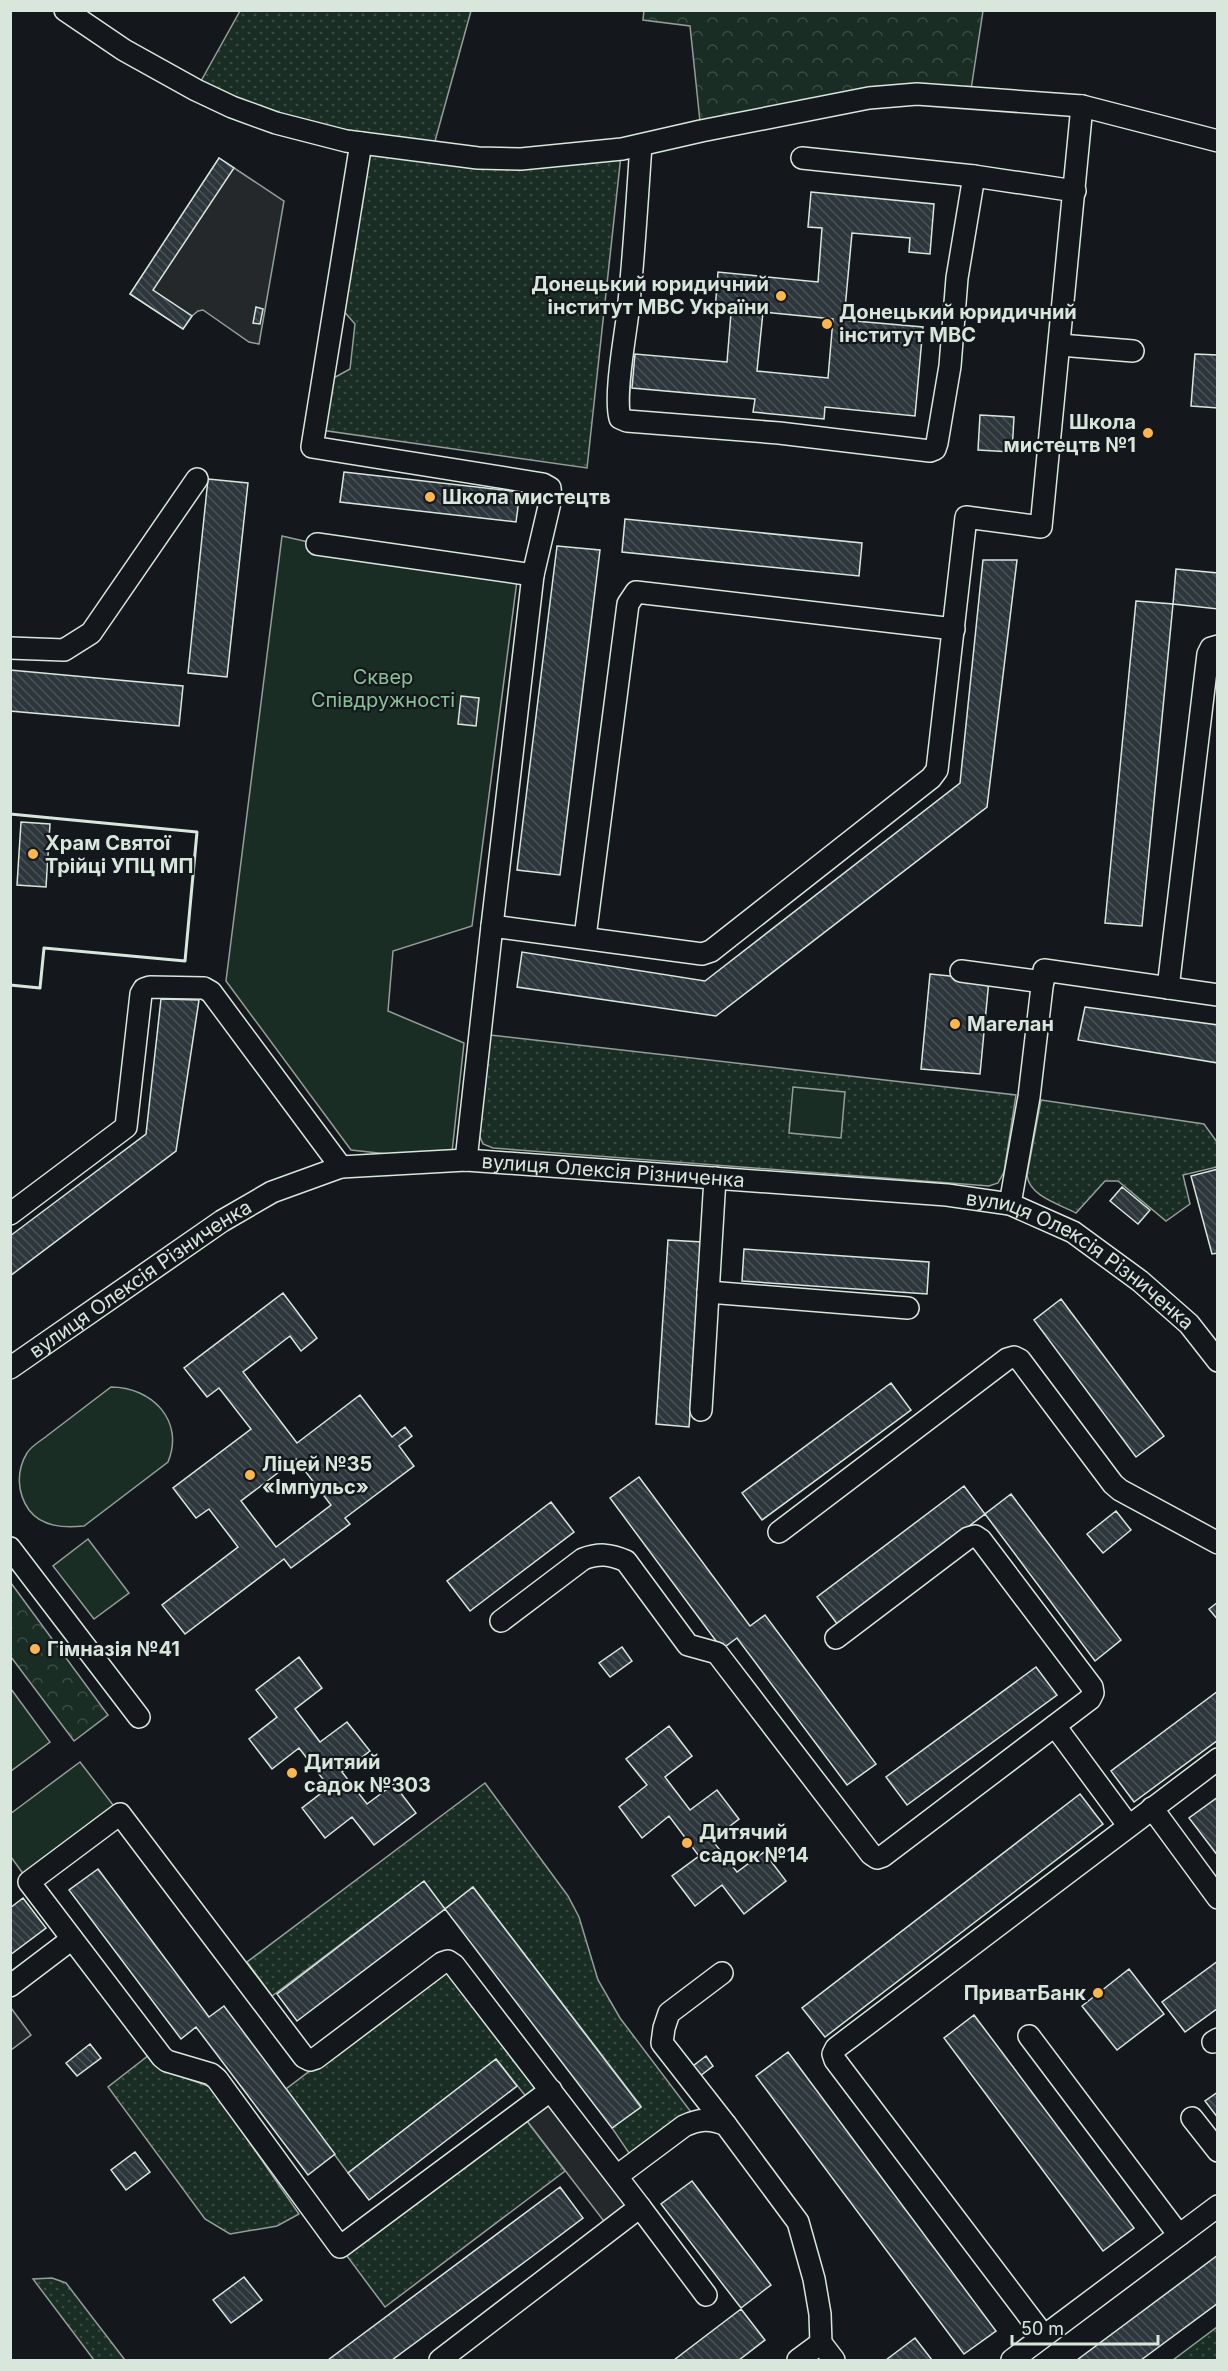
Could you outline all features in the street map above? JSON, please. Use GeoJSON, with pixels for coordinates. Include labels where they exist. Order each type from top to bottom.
{"type":"FeatureCollection","features":[{"type":"Feature","properties":{"kind":"street"},"geometry":{"type":"LineString","coordinates":[[65,10],[140,59],[232,107],[276,123],[361,143],[478,158],[521,159],[566,156],[641,145],[869,98],[917,94],[1083,106],[1218,141]]}},
{"type":"Feature","properties":{"kind":"street"},"geometry":{"type":"LineString","coordinates":[[492,926],[585,937],[692,954],[711,951],[931,778],[939,763],[966,517],[1041,527],[1083,106]]}},
{"type":"Feature","properties":{"kind":"street"},"geometry":{"type":"LineString","coordinates":[[361,143],[312,447],[543,484],[550,488],[551,498],[533,575],[466,1160]]}},
{"type":"Feature","properties":{"kind":"street"},"geometry":{"type":"LineString","coordinates":[[641,145],[635,247],[618,412],[620,418],[627,421],[779,433],[930,451],[935,449],[937,443],[950,366],[957,278],[974,176]]}},
{"type":"Feature","properties":{"kind":"street"},"geometry":{"type":"LineString","coordinates":[[802,158],[974,176],[1075,191]]}},
{"type":"Feature","properties":{"kind":"street"},"geometry":{"type":"LineString","coordinates":[[1060,345],[1133,351]]}},
{"type":"Feature","properties":{"kind":"street"},"geometry":{"type":"LineString","coordinates":[[10,648],[64,650],[91,633],[196,479]]}},
{"type":"Feature","properties":{"kind":"street"},"geometry":{"type":"LineString","coordinates":[[317,544],[533,575]]}},
{"type":"Feature","properties":{"kind":"street"},"geometry":{"type":"LineString","coordinates":[[585,937],[628,604],[631,596],[636,592],[954,629]]}},
{"type":"Feature","properties":{"kind":"street"},"geometry":{"type":"LineString","coordinates":[[1168,988],[1208,654],[1211,648],[1218,646]]}},
{"type":"Feature","properties":{"kind":"street"},"geometry":{"type":"LineString","coordinates":[[1010,1204],[1029,1097],[1044,970],[1218,994]]}},
{"type":"Feature","properties":{"kind":"street"},"geometry":{"type":"LineString","coordinates":[[961,971],[1042,982]]}},
{"type":"Feature","properties":{"kind":"street"},"geometry":{"type":"LineString","coordinates":[[10,1214],[126,1126],[141,994],[144,989],[150,987],[208,989],[341,1167]]}},
{"type":"Feature","properties":{"kind":"street","name":"вулиця Олексія Різниченка"},"geometry":{"type":"LineString","coordinates":[[10,1368],[222,1221],[272,1192],[341,1167],[466,1160],[947,1195],[1010,1204],[1073,1232],[1140,1281],[1189,1324],[1218,1361]]}},
{"type":"Feature","properties":{"kind":"street"},"geometry":{"type":"LineString","coordinates":[[701,1410],[715,1178]]}},
{"type":"Feature","properties":{"kind":"street"},"geometry":{"type":"LineString","coordinates":[[708,1292],[908,1308]]}},
{"type":"Feature","properties":{"kind":"street"},"geometry":{"type":"LineString","coordinates":[[779,1532],[1007,1359],[1014,1357],[1020,1360],[1113,1484],[1218,1544]]}},
{"type":"Feature","properties":{"kind":"street"},"geometry":{"type":"LineString","coordinates":[[501,1621],[583,1559],[596,1554],[610,1555],[626,1561],[688,1645],[717,1653],[871,1854],[877,1858],[883,1856],[1055,1726],[1090,1699],[1093,1693],[1092,1686],[981,1540],[975,1536],[968,1538],[836,1638]]}},
{"type":"Feature","properties":{"kind":"street"},"geometry":{"type":"LineString","coordinates":[[10,1548],[139,1717]]}},
{"type":"Feature","properties":{"kind":"street"},"geometry":{"type":"LineString","coordinates":[[1055,1726],[1128,1825]]}},
{"type":"Feature","properties":{"kind":"street"},"geometry":{"type":"LineString","coordinates":[[1044,2336],[835,2060],[833,2054],[836,2048],[1218,1759]]}},
{"type":"Feature","properties":{"kind":"street"},"geometry":{"type":"LineString","coordinates":[[1152,1808],[1218,1898]]}},
{"type":"Feature","properties":{"kind":"street"},"geometry":{"type":"LineString","coordinates":[[551,2090],[340,2247],[217,2079],[211,2074],[167,2061],[162,2057],[29,1882],[120,1814],[304,2057],[310,2060],[316,2058],[442,1963],[448,1962],[454,1965],[551,2090],[617,2176],[706,2295]]}},
{"type":"Feature","properties":{"kind":"street"},"geometry":{"type":"LineString","coordinates":[[10,1986],[72,1939]]}},
{"type":"Feature","properties":{"kind":"street"},"geometry":{"type":"LineString","coordinates":[[722,1972],[669,2013],[662,2043],[798,2222],[814,2279],[820,2314],[821,2343],[834,2361]]}},
{"type":"Feature","properties":{"kind":"street"},"geometry":{"type":"LineString","coordinates":[[1029,2036],[1179,2235]]}},
{"type":"Feature","properties":{"kind":"street"},"geometry":{"type":"LineString","coordinates":[[1192,2118],[1218,2151]]}},
{"type":"Feature","properties":{"kind":"street"},"geometry":{"type":"LineString","coordinates":[[617,2176],[694,2121],[714,2120],[726,2125]]}},
{"type":"Feature","properties":{"kind":"street"},"geometry":{"type":"LineString","coordinates":[[1012,2361],[1218,2206]]}},
{"type":"Feature","properties":{"kind":"street"},"geometry":{"type":"LineString","coordinates":[[440,2361],[640,2207]]}},
{"type":"Feature","properties":{"kind":"street"},"geometry":{"type":"LineString","coordinates":[[798,2361],[821,2343]]}},
{"type":"Feature","properties":{"kind":"green space"},"geometry":{"type":"Polygon","coordinates":[[[644,10],[983,11],[970,96],[917,94],[701,131],[690,26],[643,20],[644,10]]]}},
{"type":"Feature","properties":{"kind":"green space"},"geometry":{"type":"Polygon","coordinates":[[[240,11],[471,11],[432,152],[361,143],[196,90],[240,11]]]}},
{"type":"Feature","properties":{"kind":"green space"},"geometry":{"type":"Polygon","coordinates":[[[371,154],[621,155],[587,468],[321,430],[328,381],[350,369],[355,324],[341,308],[366,162],[371,154]]]}},
{"type":"Feature","properties":{"kind":"green space","name":"Сквер Співдружності"},"geometry":{"type":"Polygon","coordinates":[[[282,536],[317,544],[518,573],[472,926],[393,951],[388,1011],[464,1043],[451,1161],[351,1150],[226,981],[282,536]]]}},
{"type":"Feature","properties":{"kind":"green space"},"geometry":{"type":"Polygon","coordinates":[[[490,1035],[1016,1095],[1004,1172],[998,1183],[989,1186],[493,1148],[483,1144],[479,1135],[490,1035]]]}},
{"type":"Feature","properties":{"kind":"green space"},"geometry":{"type":"Polygon","coordinates":[[[793,1087],[845,1092],[841,1138],[789,1133],[793,1087]]]}},
{"type":"Feature","properties":{"kind":"green space"},"geometry":{"type":"Polygon","coordinates":[[[1041,1100],[1204,1124],[1217,1142],[1217,1167],[1183,1175],[1190,1204],[1166,1221],[1118,1181],[1105,1181],[1076,1213],[1039,1194],[1029,1182],[1027,1175],[1041,1100]]]}},
{"type":"Feature","properties":{"kind":"green space"},"geometry":{"type":"Polygon","coordinates":[[[111,1387],[140,1393],[161,1409],[172,1433],[172,1447],[168,1462],[84,1526],[61,1526],[40,1520],[29,1510],[20,1489],[23,1460],[34,1446],[111,1387]]]}},
{"type":"Feature","properties":{"kind":"green space"},"geometry":{"type":"Polygon","coordinates":[[[88,1539],[129,1593],[94,1619],[53,1566],[88,1539]]]}},
{"type":"Feature","properties":{"kind":"green space"},"geometry":{"type":"Polygon","coordinates":[[[11,1583],[108,1715],[74,1741],[11,1657],[11,1583]]]}},
{"type":"Feature","properties":{"kind":"green space"},"geometry":{"type":"Polygon","coordinates":[[[11,1689],[50,1742],[11,1771],[11,1689]]]}},
{"type":"Feature","properties":{"kind":"green space"},"geometry":{"type":"Polygon","coordinates":[[[80,1762],[120,1814],[29,1882],[11,1857],[10,1814],[80,1762]]]}},
{"type":"Feature","properties":{"kind":"green space"},"geometry":{"type":"Polygon","coordinates":[[[485,1783],[568,1896],[579,1917],[598,1980],[620,2018],[691,2112],[631,2156],[612,2128],[641,2106],[473,1887],[445,1909],[423,1882],[272,1996],[247,1962],[485,1783]]]}},
{"type":"Feature","properties":{"kind":"green space"},"geometry":{"type":"Polygon","coordinates":[[[448,1966],[543,2088],[528,2099],[496,2059],[348,2173],[286,2089],[448,1966]]]}},
{"type":"Feature","properties":{"kind":"green space"},"geometry":{"type":"Polygon","coordinates":[[[149,2055],[163,2070],[211,2087],[299,2214],[277,2226],[230,2234],[205,2219],[108,2087],[149,2055]]]}},
{"type":"Feature","properties":{"kind":"green space"},"geometry":{"type":"Polygon","coordinates":[[[524,2117],[565,2171],[385,2307],[344,2252],[524,2117]]]}},
{"type":"Feature","properties":{"kind":"green space"},"geometry":{"type":"Polygon","coordinates":[[[52,2278],[66,2283],[125,2360],[94,2360],[33,2279],[52,2278]]]}},
{"type":"Feature","properties":{"kind":"green space"},"geometry":{"type":"Polygon","coordinates":[[[1217,2327],[1217,2360],[1173,2360],[1217,2327]]]}},
{"type":"Feature","properties":{"kind":"shaded area"},"geometry":{"type":"Polygon","coordinates":[[[219,158],[284,201],[259,344],[249,342],[203,310],[192,316],[183,329],[130,294],[219,158]]]}},
{"type":"Feature","properties":{"kind":"shaded area"},"geometry":{"type":"Polygon","coordinates":[[[11,2008],[31,2035],[11,2050],[11,2008]]]}},
{"type":"Feature","properties":{"kind":"shaded area"},"geometry":{"type":"Polygon","coordinates":[[[551,2090],[640,2207],[610,2229],[524,2117],[551,2090]]]}},
{"type":"Feature","properties":{"kind":"building"},"geometry":{"type":"Polygon","coordinates":[[[219,158],[234,168],[153,290],[192,316],[183,329],[130,294],[219,158]]]}},
{"type":"Feature","properties":{"kind":"building","name":"Донецький юридичний інститут МВС України"},"geometry":{"type":"Polygon","coordinates":[[[811,192],[934,204],[930,254],[909,252],[910,238],[852,233],[844,320],[923,327],[915,416],[825,407],[824,419],[753,412],[755,399],[632,388],[635,354],[727,362],[731,313],[715,311],[718,272],[818,282],[822,228],[808,227],[811,192]],[[763,312],[757,371],[828,378],[833,319],[763,312]]]}},
{"type":"Feature","properties":{"kind":"building"},"geometry":{"type":"Polygon","coordinates":[[[256,307],[263,309],[260,324],[253,323],[256,307]]]}},
{"type":"Feature","properties":{"kind":"building"},"geometry":{"type":"Polygon","coordinates":[[[1195,354],[1218,355],[1218,408],[1191,406],[1195,354]]]}},
{"type":"Feature","properties":{"kind":"building"},"geometry":{"type":"Polygon","coordinates":[[[980,415],[1014,417],[1012,452],[978,450],[980,415]]]}},
{"type":"Feature","properties":{"kind":"building","name":"Школа мистецтв"},"geometry":{"type":"Polygon","coordinates":[[[344,472],[520,492],[516,522],[340,502],[344,472]]]}},
{"type":"Feature","properties":{"kind":"building"},"geometry":{"type":"Polygon","coordinates":[[[208,479],[248,483],[227,677],[188,673],[208,479]]]}},
{"type":"Feature","properties":{"kind":"building"},"geometry":{"type":"Polygon","coordinates":[[[625,519],[862,543],[859,576],[622,552],[625,519]]]}},
{"type":"Feature","properties":{"kind":"building"},"geometry":{"type":"Polygon","coordinates":[[[557,546],[600,550],[560,875],[517,870],[557,546]]]}},
{"type":"Feature","properties":{"kind":"building"},"geometry":{"type":"Polygon","coordinates":[[[983,560],[1017,560],[987,807],[716,1016],[517,987],[522,952],[705,981],[960,783],[983,560]]]}},
{"type":"Feature","properties":{"kind":"building"},"geometry":{"type":"Polygon","coordinates":[[[1176,569],[1218,573],[1218,609],[1173,604],[1176,569]]]}},
{"type":"Feature","properties":{"kind":"building"},"geometry":{"type":"Polygon","coordinates":[[[1136,601],[1173,604],[1142,926],[1105,923],[1136,601]]]}},
{"type":"Feature","properties":{"kind":"building"},"geometry":{"type":"Polygon","coordinates":[[[10,670],[183,686],[179,726],[10,711],[10,670]]]}},
{"type":"Feature","properties":{"kind":"building"},"geometry":{"type":"Polygon","coordinates":[[[461,696],[479,698],[476,726],[458,724],[461,696]]]}},
{"type":"Feature","properties":{"kind":"building","name":"Храм Святої Трійці УПЦ МП"},"geometry":{"type":"Polygon","coordinates":[[[21,822],[50,824],[46,887],[17,885],[21,822]]]}},
{"type":"Feature","properties":{"kind":"building","name":"Магелан"},"geometry":{"type":"Polygon","coordinates":[[[930,974],[989,980],[980,1074],[921,1069],[930,974]]]}},
{"type":"Feature","properties":{"kind":"building"},"geometry":{"type":"Polygon","coordinates":[[[161,999],[199,1000],[176,1151],[10,1276],[10,1236],[146,1134],[161,999]]]}},
{"type":"Feature","properties":{"kind":"building"},"geometry":{"type":"Polygon","coordinates":[[[1085,1007],[1218,1025],[1218,1063],[1078,1040],[1085,1007]]]}},
{"type":"Feature","properties":{"kind":"building"},"geometry":{"type":"Polygon","coordinates":[[[1218,1169],[1218,1253],[1212,1254],[1191,1176],[1218,1169]]]}},
{"type":"Feature","properties":{"kind":"building"},"geometry":{"type":"Polygon","coordinates":[[[1122,1187],[1150,1210],[1138,1224],[1110,1201],[1122,1187]]]}},
{"type":"Feature","properties":{"kind":"building"},"geometry":{"type":"Polygon","coordinates":[[[668,1240],[702,1242],[689,1427],[656,1424],[668,1240]]]}},
{"type":"Feature","properties":{"kind":"building"},"geometry":{"type":"Polygon","coordinates":[[[744,1249],[929,1262],[927,1294],[742,1281],[744,1249]]]}},
{"type":"Feature","properties":{"kind":"building"},"geometry":{"type":"Polygon","coordinates":[[[283,1293],[317,1338],[301,1351],[290,1336],[243,1372],[297,1443],[360,1395],[392,1437],[405,1427],[412,1436],[399,1446],[414,1466],[345,1518],[350,1524],[291,1568],[284,1559],[185,1634],[162,1605],[238,1547],[209,1509],[196,1518],[173,1488],[251,1429],[219,1388],[207,1397],[184,1368],[283,1293]],[[296,1459],[241,1501],[276,1547],[331,1505],[296,1459]]]}},
{"type":"Feature","properties":{"kind":"building"},"geometry":{"type":"Polygon","coordinates":[[[1061,1299],[1164,1436],[1136,1457],[1034,1320],[1061,1299]]]}},
{"type":"Feature","properties":{"kind":"building"},"geometry":{"type":"Polygon","coordinates":[[[891,1383],[911,1410],[762,1520],[742,1493],[891,1383]]]}},
{"type":"Feature","properties":{"kind":"building"},"geometry":{"type":"Polygon","coordinates":[[[639,1477],[750,1626],[765,1615],[876,1764],[847,1785],[737,1638],[722,1649],[610,1498],[639,1477]]]}},
{"type":"Feature","properties":{"kind":"building"},"geometry":{"type":"Polygon","coordinates":[[[964,1486],[985,1514],[838,1625],[817,1597],[964,1486]]]}},
{"type":"Feature","properties":{"kind":"building"},"geometry":{"type":"Polygon","coordinates":[[[1011,1494],[1121,1640],[1095,1661],[985,1514],[1011,1494]]]}},
{"type":"Feature","properties":{"kind":"building"},"geometry":{"type":"Polygon","coordinates":[[[551,1502],[574,1532],[470,1611],[447,1581],[551,1502]]]}},
{"type":"Feature","properties":{"kind":"building"},"geometry":{"type":"Polygon","coordinates":[[[1116,1511],[1131,1530],[1103,1553],[1087,1534],[1116,1511]]]}},
{"type":"Feature","properties":{"kind":"building"},"geometry":{"type":"Polygon","coordinates":[[[1218,1602],[1218,1620],[1209,1609],[1218,1602]]]}},
{"type":"Feature","properties":{"kind":"building"},"geometry":{"type":"Polygon","coordinates":[[[622,1647],[632,1661],[610,1677],[599,1663],[622,1647]]]}},
{"type":"Feature","properties":{"kind":"building"},"geometry":{"type":"Polygon","coordinates":[[[299,1657],[322,1688],[295,1709],[320,1742],[347,1722],[370,1751],[342,1772],[367,1804],[394,1784],[416,1813],[374,1845],[352,1817],[325,1838],[302,1808],[329,1787],[299,1748],[272,1769],[249,1739],[277,1717],[256,1690],[299,1657]]]}},
{"type":"Feature","properties":{"kind":"building"},"geometry":{"type":"Polygon","coordinates":[[[1036,1667],[1057,1695],[907,1805],[886,1777],[1036,1667]]]}},
{"type":"Feature","properties":{"kind":"building"},"geometry":{"type":"Polygon","coordinates":[[[1218,1691],[1218,1740],[1134,1802],[1111,1771],[1218,1691]]]}},
{"type":"Feature","properties":{"kind":"building"},"geometry":{"type":"Polygon","coordinates":[[[669,1726],[692,1756],[665,1777],[690,1810],[717,1790],[739,1819],[712,1840],[737,1872],[764,1852],[786,1881],[744,1914],[722,1885],[695,1906],[672,1876],[699,1856],[669,1816],[642,1838],[619,1807],[647,1785],[626,1759],[669,1726]]]}},
{"type":"Feature","properties":{"kind":"building"},"geometry":{"type":"Polygon","coordinates":[[[1080,1794],[1103,1824],[825,2037],[802,2008],[1080,1794]]]}},
{"type":"Feature","properties":{"kind":"building"},"geometry":{"type":"Polygon","coordinates":[[[1218,1797],[1218,1856],[1189,1818],[1218,1797]]]}},
{"type":"Feature","properties":{"kind":"building"},"geometry":{"type":"Polygon","coordinates":[[[98,1869],[209,2017],[224,2006],[335,2154],[308,2175],[196,2027],[181,2039],[69,1890],[98,1869]]]}},
{"type":"Feature","properties":{"kind":"building"},"geometry":{"type":"Polygon","coordinates":[[[424,1881],[445,1909],[297,2021],[277,1994],[424,1881]]]}},
{"type":"Feature","properties":{"kind":"building"},"geometry":{"type":"Polygon","coordinates":[[[473,1887],[641,2107],[612,2128],[445,1909],[473,1887]]]}},
{"type":"Feature","properties":{"kind":"building"},"geometry":{"type":"Polygon","coordinates":[[[23,1898],[46,1928],[10,1955],[10,1908],[23,1898]]]}},
{"type":"Feature","properties":{"kind":"building"},"geometry":{"type":"Polygon","coordinates":[[[1218,1961],[1218,2008],[1185,2032],[1162,2002],[1218,1961]]]}},
{"type":"Feature","properties":{"kind":"building"},"geometry":{"type":"Polygon","coordinates":[[[1129,1969],[1164,2014],[1117,2050],[1082,2006],[1129,1969]]]}},
{"type":"Feature","properties":{"kind":"building"},"geometry":{"type":"Polygon","coordinates":[[[974,2015],[1134,2228],[1103,2251],[944,2038],[974,2015]]]}},
{"type":"Feature","properties":{"kind":"building"},"geometry":{"type":"Polygon","coordinates":[[[90,2044],[101,2058],[77,2076],[66,2063],[90,2044]]]}},
{"type":"Feature","properties":{"kind":"building"},"geometry":{"type":"Polygon","coordinates":[[[788,2052],[996,2331],[964,2354],[756,2076],[788,2052]]]}},
{"type":"Feature","properties":{"kind":"building"},"geometry":{"type":"Polygon","coordinates":[[[706,2056],[713,2066],[700,2076],[693,2066],[706,2056]]]}},
{"type":"Feature","properties":{"kind":"building"},"geometry":{"type":"Polygon","coordinates":[[[496,2059],[517,2086],[369,2200],[348,2173],[496,2059]]]}},
{"type":"Feature","properties":{"kind":"building"},"geometry":{"type":"Polygon","coordinates":[[[1218,2092],[1218,2118],[1205,2101],[1218,2092]]]}},
{"type":"Feature","properties":{"kind":"building"},"geometry":{"type":"Polygon","coordinates":[[[135,2152],[150,2172],[126,2190],[111,2170],[135,2152]]]}},
{"type":"Feature","properties":{"kind":"building"},"geometry":{"type":"Polygon","coordinates":[[[692,2181],[771,2285],[741,2308],[661,2204],[692,2181]]]}},
{"type":"Feature","properties":{"kind":"building"},"geometry":{"type":"Polygon","coordinates":[[[560,2187],[583,2218],[530,2258],[392,2360],[328,2360],[560,2187]]]}},
{"type":"Feature","properties":{"kind":"building"},"geometry":{"type":"Polygon","coordinates":[[[1218,2255],[1218,2303],[1141,2360],[1077,2360],[1218,2255]]]}},
{"type":"Feature","properties":{"kind":"building"},"geometry":{"type":"Polygon","coordinates":[[[244,2277],[262,2300],[231,2323],[213,2300],[244,2277]]]}},
{"type":"Feature","properties":{"kind":"building"},"geometry":{"type":"Polygon","coordinates":[[[741,2309],[765,2340],[739,2360],[674,2360],[741,2309]]]}},
{"type":"Feature","properties":{"kind":"building"},"geometry":{"type":"Polygon","coordinates":[[[915,2338],[932,2360],[886,2360],[915,2338]]]}},
{"type":"Feature","properties":{"kind":"wall"},"geometry":{"type":"LineString","coordinates":[[10,814],[197,832],[185,961],[44,948],[40,988],[10,985]]}},
{"type":"Feature","properties":{"kind":"place","name":"Донецький юридичний інститут МВС України"},"geometry":{"type":"Point","coordinates":[781,296]}},
{"type":"Feature","properties":{"kind":"place","name":"Донецький юридичний інститут МВС"},"geometry":{"type":"Point","coordinates":[827,324]}},
{"type":"Feature","properties":{"kind":"place","name":"Школа мистецтв №1"},"geometry":{"type":"Point","coordinates":[1148,433]}},
{"type":"Feature","properties":{"kind":"place","name":"Школа мистецтв"},"geometry":{"type":"Point","coordinates":[430,497]}},
{"type":"Feature","properties":{"kind":"place","name":"Храм Святої Трійці УПЦ МП"},"geometry":{"type":"Point","coordinates":[33,854]}},
{"type":"Feature","properties":{"kind":"place","name":"Магелан"},"geometry":{"type":"Point","coordinates":[955,1024]}},
{"type":"Feature","properties":{"kind":"place","name":"Ліцей №35 «Імпульс»"},"geometry":{"type":"Point","coordinates":[250,1475]}},
{"type":"Feature","properties":{"kind":"place","name":"Гімназія №41"},"geometry":{"type":"Point","coordinates":[35,1649]}},
{"type":"Feature","properties":{"kind":"place","name":"Дитяий садок №303"},"geometry":{"type":"Point","coordinates":[292,1773]}},
{"type":"Feature","properties":{"kind":"place","name":"Дитячий садок №14"},"geometry":{"type":"Point","coordinates":[687,1843]}},
{"type":"Feature","properties":{"kind":"place","name":"ПриватБанк"},"geometry":{"type":"Point","coordinates":[1098,1993]}}]}
